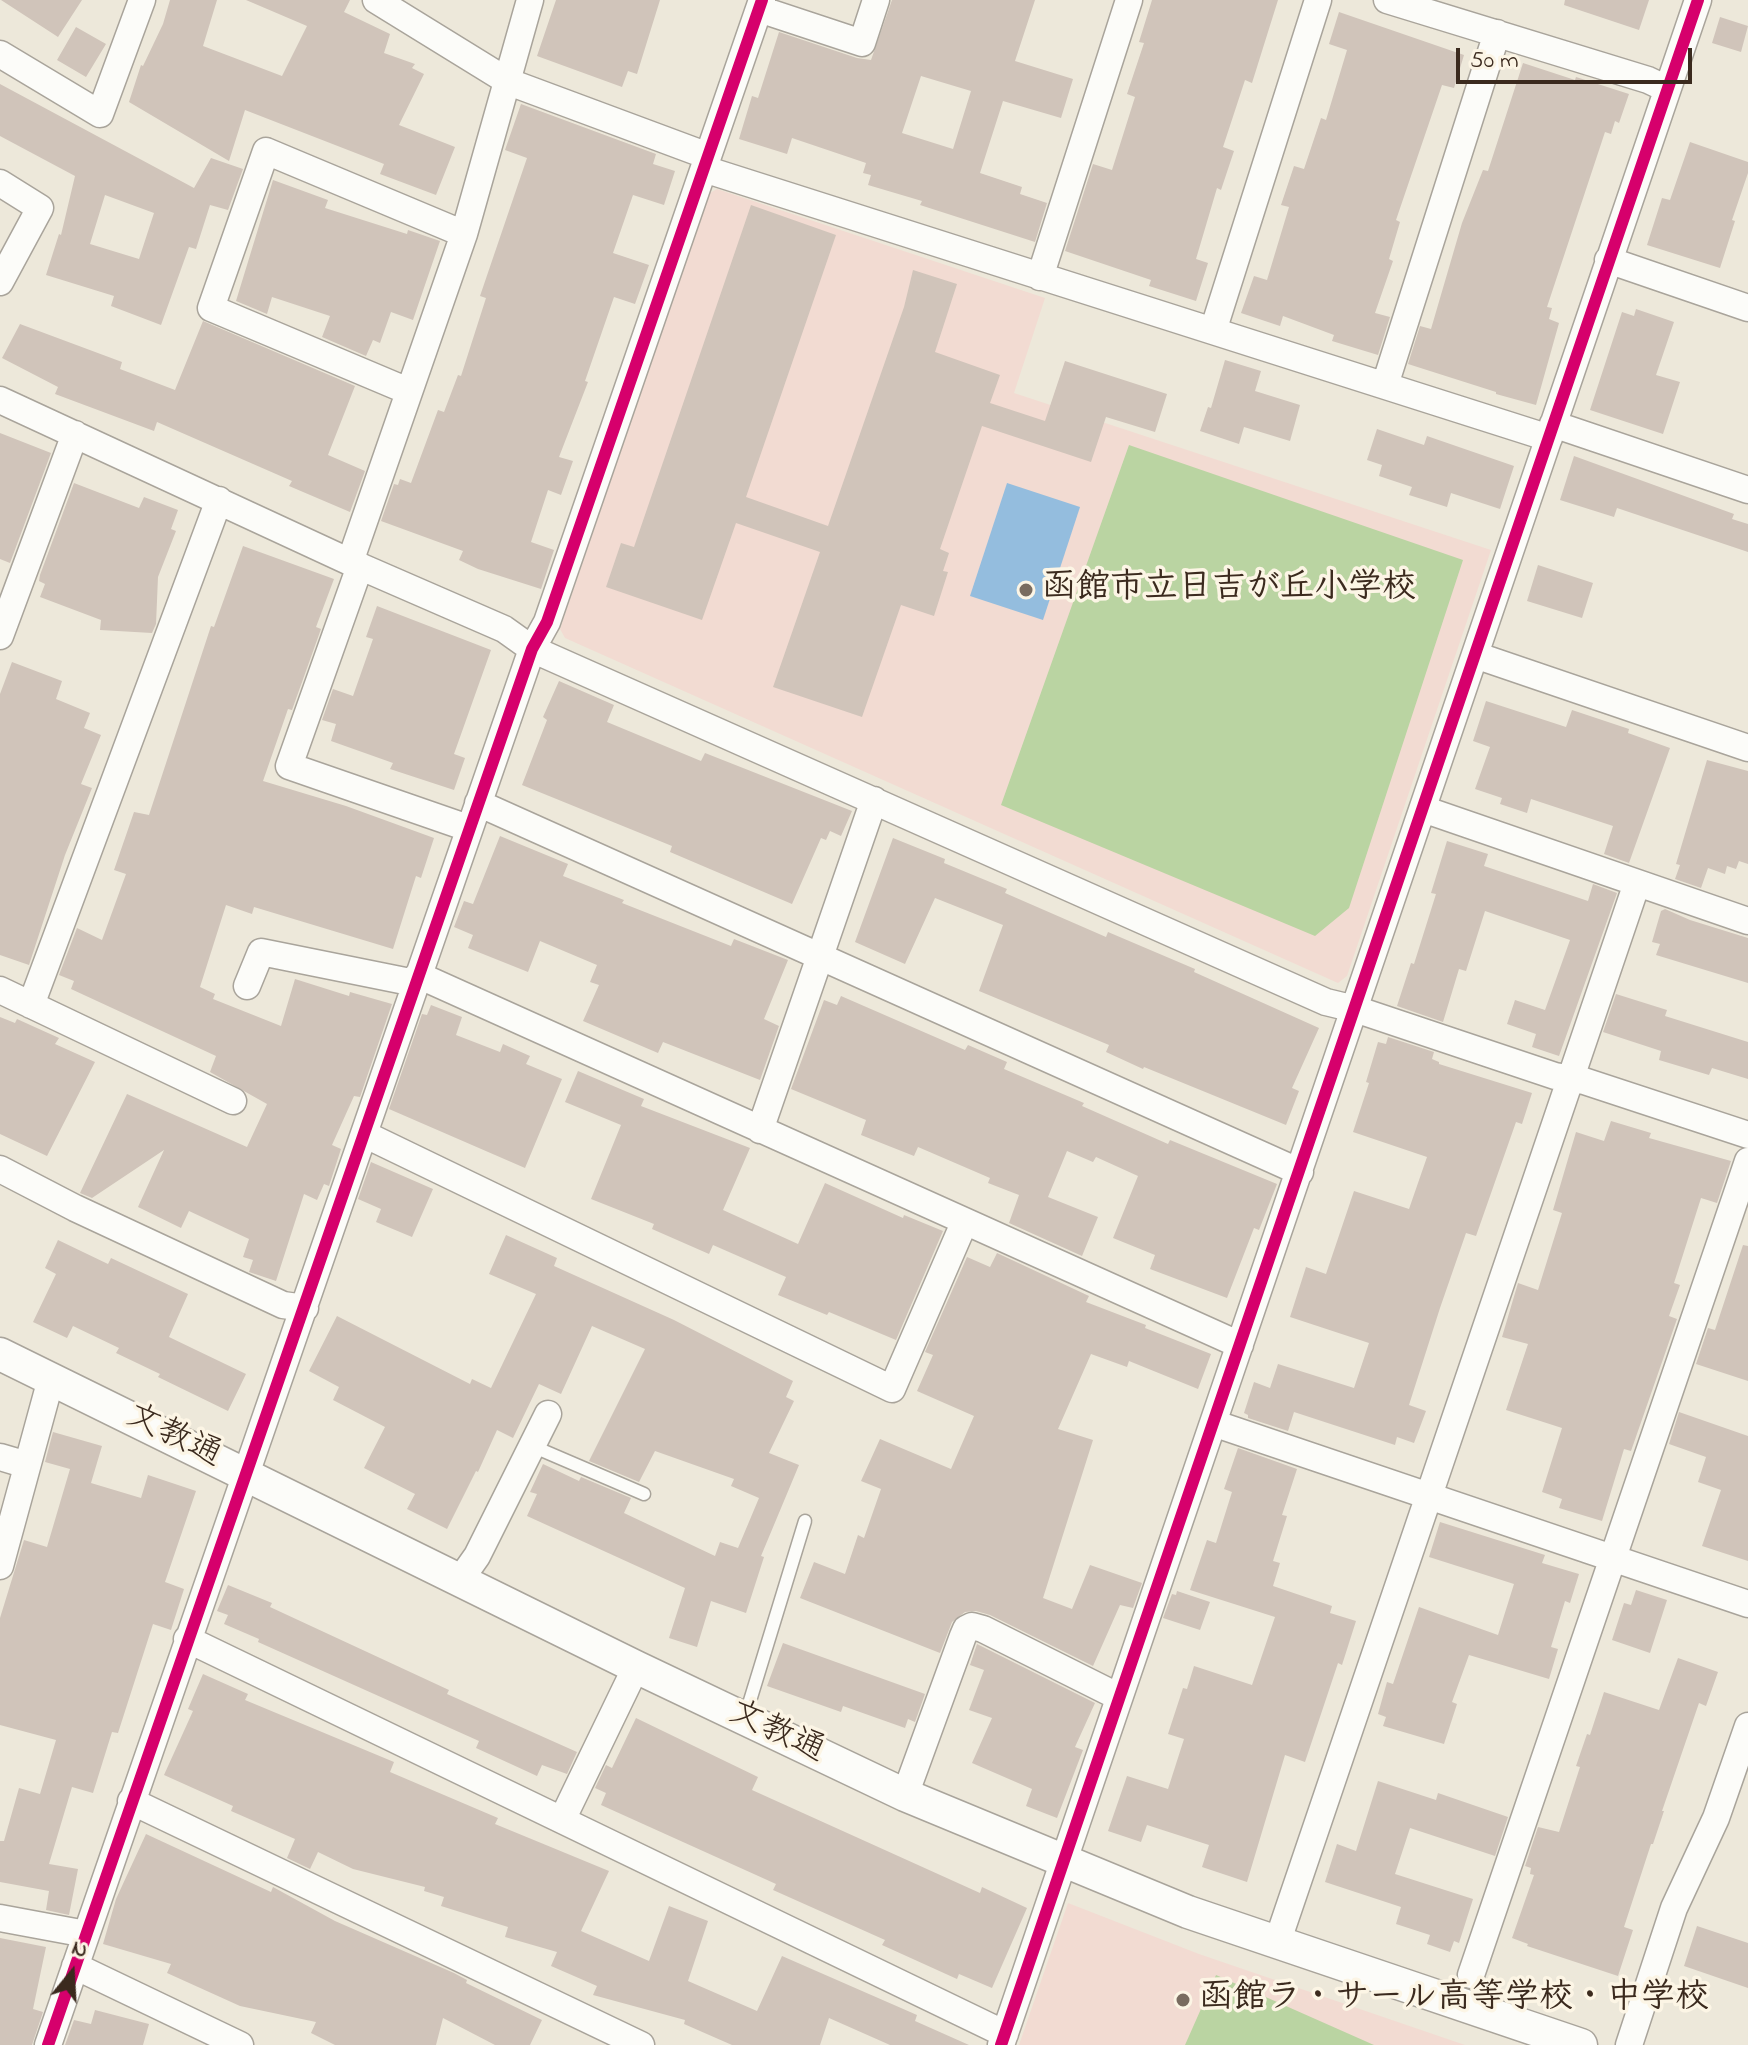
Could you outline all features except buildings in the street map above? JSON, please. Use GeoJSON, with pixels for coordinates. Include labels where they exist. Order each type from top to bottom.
{"type":"FeatureCollection","features":[{"type":"Feature","properties":{"kind":"street"},"geometry":{"type":"LineString","coordinates":[[0,54],[100,114],[142,0]]}},
{"type":"Feature","properties":{"kind":"street"},"geometry":{"type":"LineString","coordinates":[[376,0],[509,82],[706,162],[1040,277],[1385,385],[1748,490]]}},
{"type":"Feature","properties":{"kind":"street"},"geometry":{"type":"LineString","coordinates":[[530,0],[464,234],[408,391],[289,766],[473,815],[820,956],[1300,1172]]}},
{"type":"Feature","properties":{"kind":"street"},"geometry":{"type":"LineString","coordinates":[[48,2045],[473,815],[532,649],[547,622],[760,4],[862,43],[876,0]]}},
{"type":"Feature","properties":{"kind":"street"},"geometry":{"type":"LineString","coordinates":[[1040,277],[1129,0]]}},
{"type":"Feature","properties":{"kind":"street"},"geometry":{"type":"LineString","coordinates":[[1213,331],[1318,0]]}},
{"type":"Feature","properties":{"kind":"street"},"geometry":{"type":"LineString","coordinates":[[1387,0],[1648,80],[1667,89]]}},
{"type":"Feature","properties":{"kind":"street"},"geometry":{"type":"LineString","coordinates":[[187,1639],[562,1820],[1003,2040],[1698,0]]}},
{"type":"Feature","properties":{"kind":"street"},"geometry":{"type":"LineString","coordinates":[[1385,385],[1497,33]]}},
{"type":"Feature","properties":{"kind":"street"},"geometry":{"type":"LineString","coordinates":[[408,391],[211,308],[266,151],[464,234]]}},
{"type":"Feature","properties":{"kind":"street"},"geometry":{"type":"LineString","coordinates":[[0,183],[40,208],[0,282]]}},
{"type":"Feature","properties":{"kind":"street"},"geometry":{"type":"LineString","coordinates":[[1608,260],[1748,308]]}},
{"type":"Feature","properties":{"kind":"street"},"geometry":{"type":"LineString","coordinates":[[0,400],[355,564],[504,629],[532,649],[1326,1002],[1748,1135]]}},
{"type":"Feature","properties":{"kind":"street"},"geometry":{"type":"LineString","coordinates":[[0,636],[75,434]]}},
{"type":"Feature","properties":{"kind":"street"},"geometry":{"type":"LineString","coordinates":[[31,1005],[219,500]]}},
{"type":"Feature","properties":{"kind":"street"},"geometry":{"type":"LineString","coordinates":[[1475,655],[1748,748]]}},
{"type":"Feature","properties":{"kind":"street"},"geometry":{"type":"LineString","coordinates":[[760,1130],[874,800]]}},
{"type":"Feature","properties":{"kind":"street"},"geometry":{"type":"LineString","coordinates":[[1423,809],[1748,921]]}},
{"type":"Feature","properties":{"kind":"street"},"geometry":{"type":"LineString","coordinates":[[1277,1943],[1637,883]]}},
{"type":"Feature","properties":{"kind":"street"},"geometry":{"type":"LineString","coordinates":[[247,986],[261,952],[417,979],[1240,1345]]}},
{"type":"Feature","properties":{"kind":"street"},"geometry":{"type":"LineString","coordinates":[[0,990],[233,1101]]}},
{"type":"Feature","properties":{"kind":"street"},"geometry":{"type":"LineString","coordinates":[[364,1134],[892,1389],[964,1223]]}},
{"type":"Feature","properties":{"kind":"street"},"geometry":{"type":"LineString","coordinates":[[1471,1975],[1748,1161]]}},
{"type":"Feature","properties":{"kind":"street"},"geometry":{"type":"LineString","coordinates":[[0,1169],[75,1208],[283,1305],[305,1308]]}},
{"type":"Feature","properties":{"kind":"street","name":"文教通"},"geometry":{"type":"LineString","coordinates":[[0,1354],[636,1667],[905,1795],[1188,1912],[1581,2045]]}},
{"type":"Feature","properties":{"kind":"street"},"geometry":{"type":"LineString","coordinates":[[0,1566],[51,1379]]}},
{"type":"Feature","properties":{"kind":"street"},"geometry":{"type":"LineString","coordinates":[[460,1580],[477,1556],[548,1414]]}},
{"type":"Feature","properties":{"kind":"street"},"geometry":{"type":"LineString","coordinates":[[1213,1423],[1748,1604]]}},
{"type":"Feature","properties":{"kind":"street"},"geometry":{"type":"LineString","coordinates":[[0,1457],[27,1465]]}},
{"type":"Feature","properties":{"kind":"street"},"geometry":{"type":"LineString","coordinates":[[905,1795],[963,1636],[966,1629],[972,1626],[1119,1697]]}},
{"type":"Feature","properties":{"kind":"street"},"geometry":{"type":"LineString","coordinates":[[562,1820],[636,1667]]}},
{"type":"Feature","properties":{"kind":"street"},"geometry":{"type":"LineString","coordinates":[[1629,2045],[1674,1908],[1716,1818],[1748,1726]]}},
{"type":"Feature","properties":{"kind":"street"},"geometry":{"type":"LineString","coordinates":[[131,1801],[641,2045]]}},
{"type":"Feature","properties":{"kind":"street"},"geometry":{"type":"LineString","coordinates":[[0,1918],[86,1934]]}},
{"type":"Feature","properties":{"kind":"street"},"geometry":{"type":"LineString","coordinates":[[75,1966],[240,2045]]}},
{"type":"Feature","properties":{"kind":"lane"},"geometry":{"type":"LineString","coordinates":[[532,1446],[644,1494]]}},
{"type":"Feature","properties":{"kind":"lane"},"geometry":{"type":"LineString","coordinates":[[744,1719],[805,1521]]}},
{"type":"Feature","properties":{"kind":"shaded area","name":"函館市立日吉が丘小学校"},"geometry":{"type":"Polygon","coordinates":[[[717,189],[1045,298],[1014,393],[1491,550],[1347,976],[1338,983],[565,638],[560,629],[708,194],[717,189]]]}},
{"type":"Feature","properties":{"kind":"shaded area","name":"函館ラ・サール高等学校・中学校"},"geometry":{"type":"Polygon","coordinates":[[[1068,1903],[1199,1954],[1465,2045],[1019,2045],[1068,1903]]]}},
{"type":"Feature","properties":{"kind":"green space"},"geometry":{"type":"Polygon","coordinates":[[[1129,445],[1463,560],[1349,908],[1315,936],[1001,805],[1129,445]]]}},
{"type":"Feature","properties":{"kind":"green space"},"geometry":{"type":"Polygon","coordinates":[[[1216,1975],[1374,2045],[1185,2045],[1216,1975]]]}},
{"type":"Feature","properties":{"kind":"water"},"geometry":{"type":"Polygon","coordinates":[[[1007,483],[1080,507],[1043,620],[970,596],[1007,483]]]}},
{"type":"Feature","properties":{"kind":"cycle path"},"geometry":{"type":"LineString","coordinates":[[48,2045],[532,649],[547,622],[762,0]]}},
{"type":"Feature","properties":{"kind":"cycle path"},"geometry":{"type":"LineString","coordinates":[[1001,2045],[1698,0]]}},
{"type":"Feature","properties":{"kind":"place","name":"函館市立日吉が丘小学校"},"geometry":{"type":"Point","coordinates":[1026,590]}},
{"type":"Feature","properties":{"kind":"place","name":"函館ラ・サール高等学校・中学校"},"geometry":{"type":"Point","coordinates":[1183,2000]}}]}
